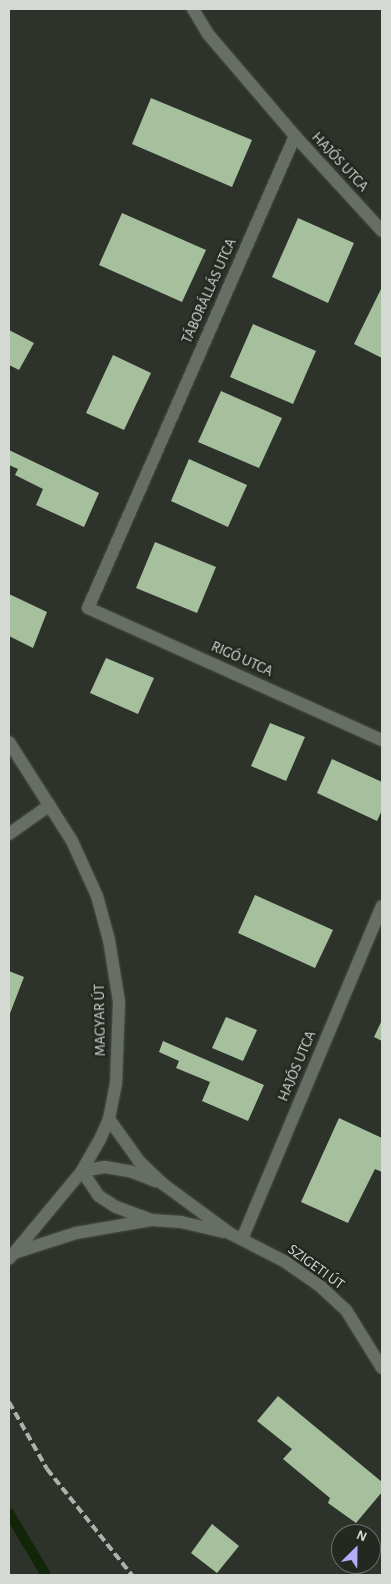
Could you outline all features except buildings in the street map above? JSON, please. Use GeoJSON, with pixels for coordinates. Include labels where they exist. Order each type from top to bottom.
{"type":"FeatureCollection","features":[{"type":"Feature","properties":{"kind":"street"},"geometry":{"type":"LineString","coordinates":[[193,9],[208,34],[295,136]]}},
{"type":"Feature","properties":{"kind":"street","name":"HAJÓS UTCA"},"geometry":{"type":"LineString","coordinates":[[295,136],[382,231]]}},
{"type":"Feature","properties":{"kind":"street","name":"TÁBORÁLLÁS UTCA"},"geometry":{"type":"LineString","coordinates":[[88,608],[295,136]]}},
{"type":"Feature","properties":{"kind":"street","name":"RIGÓ UTCA"},"geometry":{"type":"LineString","coordinates":[[88,608],[382,740]]}},
{"type":"Feature","properties":{"kind":"street","name":"MAGYAR ÚT"},"geometry":{"type":"LineString","coordinates":[[9,742],[72,841],[97,896],[115,969],[119,1002],[116,1083],[109,1119],[82,1171],[13,1255]]}},
{"type":"Feature","properties":{"kind":"street"},"geometry":{"type":"LineString","coordinates":[[9,834],[50,805]]}},
{"type":"Feature","properties":{"kind":"street","name":"HAJÓS UTCA"},"geometry":{"type":"LineString","coordinates":[[236,1236],[382,906]]}},
{"type":"Feature","properties":{"kind":"street"},"geometry":{"type":"LineString","coordinates":[[109,1119],[139,1161],[163,1184],[236,1236]]}},
{"type":"Feature","properties":{"kind":"street"},"geometry":{"type":"LineString","coordinates":[[151,1220],[116,1207],[100,1196],[82,1171],[105,1167],[132,1172],[163,1184]]}},
{"type":"Feature","properties":{"kind":"street"},"geometry":{"type":"LineString","coordinates":[[13,1255],[76,1233],[151,1220],[181,1222],[236,1236]]}},
{"type":"Feature","properties":{"kind":"street","name":"SZIGETI ÚT"},"geometry":{"type":"LineString","coordinates":[[236,1236],[284,1261],[320,1286],[346,1310],[382,1368]]}},
{"type":"Feature","properties":{"kind":"waterway"},"geometry":{"type":"LineString","coordinates":[[9,1513],[46,1575]]}},
{"type":"Feature","properties":{"kind":"railway"},"geometry":{"type":"LineString","coordinates":[[9,1402],[47,1469],[132,1575]]}}]}
